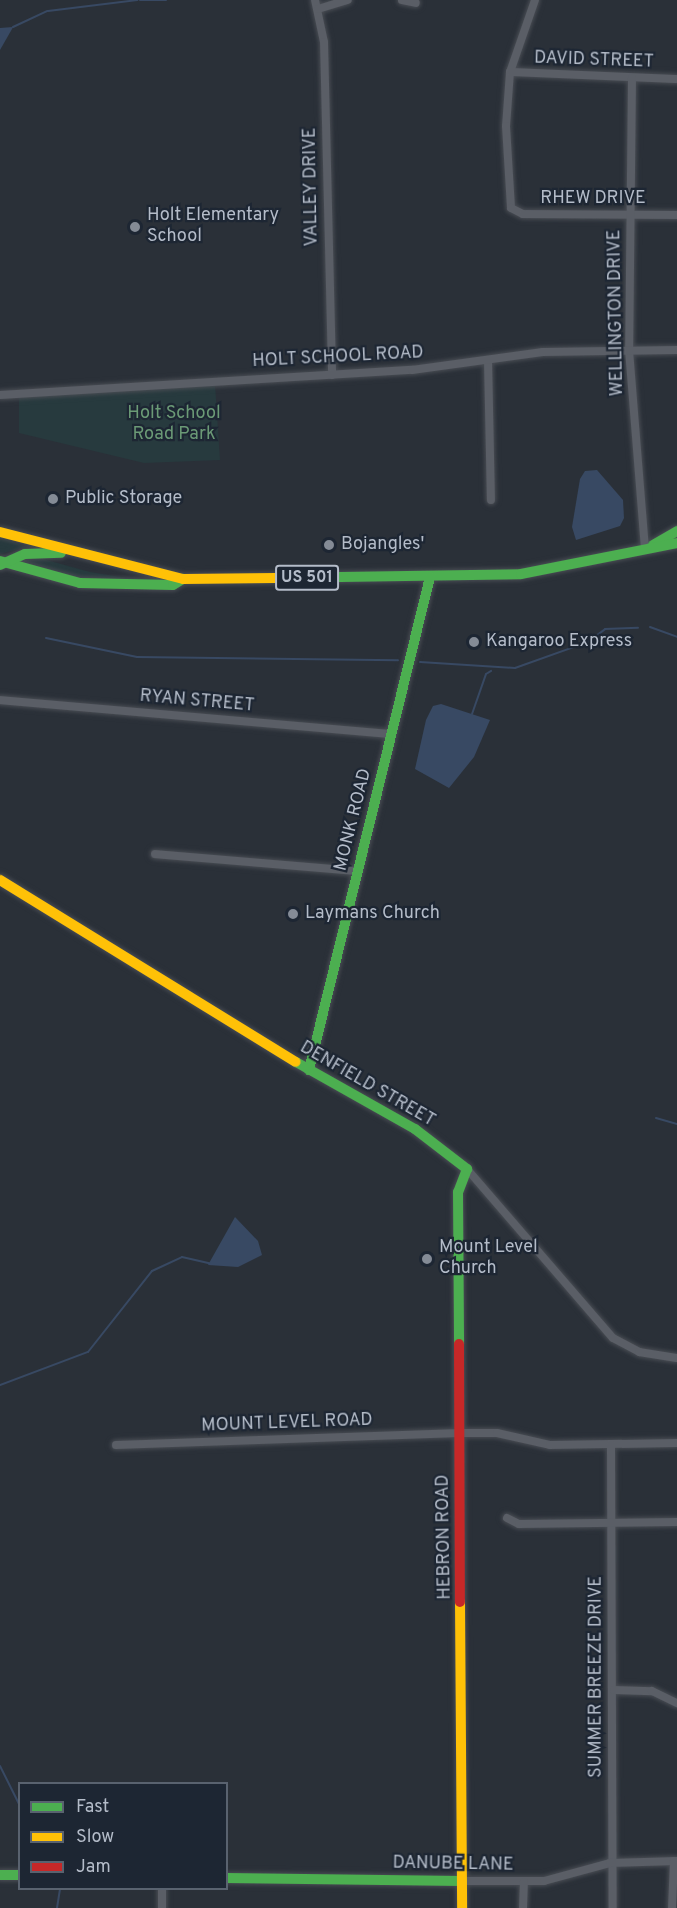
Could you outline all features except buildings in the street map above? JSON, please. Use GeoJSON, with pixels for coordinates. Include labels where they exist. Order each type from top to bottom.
{"type":"FeatureCollection","features":[{"type":"Feature","properties":{"kind":"main road","name":"US 501"},"geometry":{"type":"LineString","coordinates":[[649,546],[677,531]]}},
{"type":"Feature","properties":{"kind":"main road","name":"US 501"},"geometry":{"type":"LineString","coordinates":[[0,532],[65,554],[183,579],[430,577],[536,573],[649,546],[677,543]]}},
{"type":"Feature","properties":{"kind":"main road"},"geometry":{"type":"LineString","coordinates":[[1,562],[25,554],[65,554]]}},
{"type":"Feature","properties":{"kind":"main road","name":"US 501"},"geometry":{"type":"LineString","coordinates":[[1,562],[80,583],[173,585],[183,579]]}},
{"type":"Feature","properties":{"kind":"main road","name":"MONK ROAD"},"geometry":{"type":"LineString","coordinates":[[309,1070],[430,577]]}},
{"type":"Feature","properties":{"kind":"main road","name":"DENFIELD STREET"},"geometry":{"type":"LineString","coordinates":[[0,880],[309,1070],[415,1129],[467,1169]]}},
{"type":"Feature","properties":{"kind":"main road","name":"HEBRON ROAD"},"geometry":{"type":"LineString","coordinates":[[462,1908],[458,1192],[467,1169]]}},
{"type":"Feature","properties":{"kind":"main road"},"geometry":{"type":"LineString","coordinates":[[0,1875],[18,1875]]}},
{"type":"Feature","properties":{"kind":"main road","name":"DANUBE LANE"},"geometry":{"type":"LineString","coordinates":[[228,1878],[462,1881]]}},
{"type":"Feature","properties":{"kind":"street","name":"VALLEY DRIVE"},"geometry":{"type":"LineString","coordinates":[[315,0],[324,42],[332,375]]}},
{"type":"Feature","properties":{"kind":"street"},"geometry":{"type":"LineString","coordinates":[[318,9],[348,0]]}},
{"type":"Feature","properties":{"kind":"street"},"geometry":{"type":"LineString","coordinates":[[402,0],[416,3]]}},
{"type":"Feature","properties":{"kind":"street"},"geometry":{"type":"LineString","coordinates":[[510,72],[535,0]]}},
{"type":"Feature","properties":{"kind":"street","name":"DAVID STREET"},"geometry":{"type":"LineString","coordinates":[[510,72],[677,79]]}},
{"type":"Feature","properties":{"kind":"street","name":"RHEW DRIVE"},"geometry":{"type":"LineString","coordinates":[[510,72],[506,126],[511,208],[523,214],[677,215]]}},
{"type":"Feature","properties":{"kind":"street","name":"WELLINGTON DRIVE"},"geometry":{"type":"LineString","coordinates":[[632,78],[629,350],[649,546]]}},
{"type":"Feature","properties":{"kind":"street","name":"HOLT SCHOOL ROAD"},"geometry":{"type":"LineString","coordinates":[[0,395],[332,375],[488,360],[629,350],[677,350]]}},
{"type":"Feature","properties":{"kind":"street"},"geometry":{"type":"LineString","coordinates":[[488,360],[491,500]]}},
{"type":"Feature","properties":{"kind":"street","name":"RYAN STREET"},"geometry":{"type":"LineString","coordinates":[[0,700],[392,734]]}},
{"type":"Feature","properties":{"kind":"street"},"geometry":{"type":"LineString","coordinates":[[156,854],[358,871]]}},
{"type":"Feature","properties":{"kind":"street","name":"DENFIELD STREET"},"geometry":{"type":"LineString","coordinates":[[467,1169],[613,1338],[639,1352],[677,1358]]}},
{"type":"Feature","properties":{"kind":"street","name":"MOUNT LEVEL ROAD"},"geometry":{"type":"LineString","coordinates":[[116,1445],[460,1433],[497,1433],[550,1445],[677,1443]]}},
{"type":"Feature","properties":{"kind":"street","name":"SUMMER BREEZE DRIVE"},"geometry":{"type":"LineString","coordinates":[[611,1445],[614,1690],[610,1863],[613,1908]]}},
{"type":"Feature","properties":{"kind":"street"},"geometry":{"type":"LineString","coordinates":[[507,1518],[519,1524],[677,1522]]}},
{"type":"Feature","properties":{"kind":"street"},"geometry":{"type":"LineString","coordinates":[[614,1690],[652,1691],[677,1704]]}},
{"type":"Feature","properties":{"kind":"street"},"geometry":{"type":"LineString","coordinates":[[672,1908],[676,1861]]}},
{"type":"Feature","properties":{"kind":"street","name":"DANUBE LANE"},"geometry":{"type":"LineString","coordinates":[[462,1881],[524,1882],[610,1863],[676,1861]]}},
{"type":"Feature","properties":{"kind":"street"},"geometry":{"type":"LineString","coordinates":[[524,1882],[524,1908]]}},
{"type":"Feature","properties":{"kind":"street"},"geometry":{"type":"LineString","coordinates":[[162,1890],[162,1908]]}},
{"type":"Feature","properties":{"kind":"green space","name":"Holt School Road Park"},"geometry":{"type":"Polygon","coordinates":[[[215,384],[220,460],[144,463],[19,433],[19,397],[215,384]]]}},
{"type":"Feature","properties":{"kind":"green space"},"geometry":{"type":"Polygon","coordinates":[[[0,537],[26,547],[0,554],[0,537]]]}},
{"type":"Feature","properties":{"kind":"green space"},"geometry":{"type":"Polygon","coordinates":[[[43,559],[90,572],[140,580],[78,579],[18,560],[43,559]]]}},
{"type":"Feature","properties":{"kind":"water"},"geometry":{"type":"Polygon","coordinates":[[[13,27],[12,29],[0,50],[0,28],[13,27]]]}},
{"type":"Feature","properties":{"kind":"water"},"geometry":{"type":"Polygon","coordinates":[[[597,470],[623,500],[624,518],[620,526],[576,540],[572,527],[580,479],[585,471],[597,470]]]}},
{"type":"Feature","properties":{"kind":"water"},"geometry":{"type":"Polygon","coordinates":[[[441,704],[490,720],[474,757],[449,788],[415,769],[426,720],[433,706],[441,704]]]}},
{"type":"Feature","properties":{"kind":"water"},"geometry":{"type":"Polygon","coordinates":[[[235,1217],[258,1241],[262,1255],[238,1267],[208,1265],[235,1217]]]}},
{"type":"Feature","properties":{"kind":"waterway"},"geometry":{"type":"LineString","coordinates":[[13,27],[48,11],[137,0]]}},
{"type":"Feature","properties":{"kind":"waterway"},"geometry":{"type":"LineString","coordinates":[[140,0],[166,0]]}},
{"type":"Feature","properties":{"kind":"waterway"},"geometry":{"type":"LineString","coordinates":[[650,627],[677,637]]}},
{"type":"Feature","properties":{"kind":"waterway"},"geometry":{"type":"LineString","coordinates":[[420,662],[515,668],[588,642],[605,629],[638,628]]}},
{"type":"Feature","properties":{"kind":"waterway"},"geometry":{"type":"LineString","coordinates":[[46,638],[137,657],[398,660]]}},
{"type":"Feature","properties":{"kind":"waterway"},"geometry":{"type":"LineString","coordinates":[[472,714],[486,674],[491,671]]}},
{"type":"Feature","properties":{"kind":"waterway"},"geometry":{"type":"LineString","coordinates":[[656,1118],[677,1124]]}},
{"type":"Feature","properties":{"kind":"waterway"},"geometry":{"type":"LineString","coordinates":[[0,1385],[88,1352],[152,1271],[182,1257],[209,1263]]}},
{"type":"Feature","properties":{"kind":"waterway"},"geometry":{"type":"LineString","coordinates":[[0,1766],[18,1802]]}},
{"type":"Feature","properties":{"kind":"waterway"},"geometry":{"type":"LineString","coordinates":[[57,1908],[60,1890]]}},
{"type":"Feature","properties":{"kind":"traffic: fast"},"geometry":{"type":"LineString","coordinates":[[653,545],[677,531]]}},
{"type":"Feature","properties":{"kind":"traffic: fast"},"geometry":{"type":"LineString","coordinates":[[275,578],[521,574],[677,543]]}},
{"type":"Feature","properties":{"kind":"traffic: fast"},"geometry":{"type":"LineString","coordinates":[[0,565],[25,554],[61,553]]}},
{"type":"Feature","properties":{"kind":"traffic: fast"},"geometry":{"type":"LineString","coordinates":[[0,561],[80,583],[173,585],[183,579]]}},
{"type":"Feature","properties":{"kind":"traffic: fast"},"geometry":{"type":"LineString","coordinates":[[309,1070],[430,577]]}},
{"type":"Feature","properties":{"kind":"traffic: fast"},"geometry":{"type":"LineString","coordinates":[[296,1062],[415,1129],[467,1169],[458,1192],[459,1344]]}},
{"type":"Feature","properties":{"kind":"traffic: fast"},"geometry":{"type":"LineString","coordinates":[[0,1875],[18,1875]]}},
{"type":"Feature","properties":{"kind":"traffic: fast"},"geometry":{"type":"LineString","coordinates":[[228,1878],[462,1881]]}},
{"type":"Feature","properties":{"kind":"traffic: slow"},"geometry":{"type":"LineString","coordinates":[[0,532],[183,579],[275,578]]}},
{"type":"Feature","properties":{"kind":"traffic: slow"},"geometry":{"type":"LineString","coordinates":[[0,880],[296,1062]]}},
{"type":"Feature","properties":{"kind":"traffic: slow"},"geometry":{"type":"LineString","coordinates":[[460,1602],[462,1908]]}},
{"type":"Feature","properties":{"kind":"traffic: jam"},"geometry":{"type":"LineString","coordinates":[[459,1344],[460,1602]]}},
{"type":"Feature","properties":{"kind":"place","name":"Holt Elementary School"},"geometry":{"type":"Point","coordinates":[135,227]}},
{"type":"Feature","properties":{"kind":"place","name":"Public Storage"},"geometry":{"type":"Point","coordinates":[53,499]}},
{"type":"Feature","properties":{"kind":"place","name":"Bojangles'"},"geometry":{"type":"Point","coordinates":[329,545]}},
{"type":"Feature","properties":{"kind":"place","name":"Kangaroo Express"},"geometry":{"type":"Point","coordinates":[474,642]}},
{"type":"Feature","properties":{"kind":"place","name":"Laymans Church"},"geometry":{"type":"Point","coordinates":[293,914]}},
{"type":"Feature","properties":{"kind":"place","name":"Mount Level Church"},"geometry":{"type":"Point","coordinates":[427,1259]}}]}
